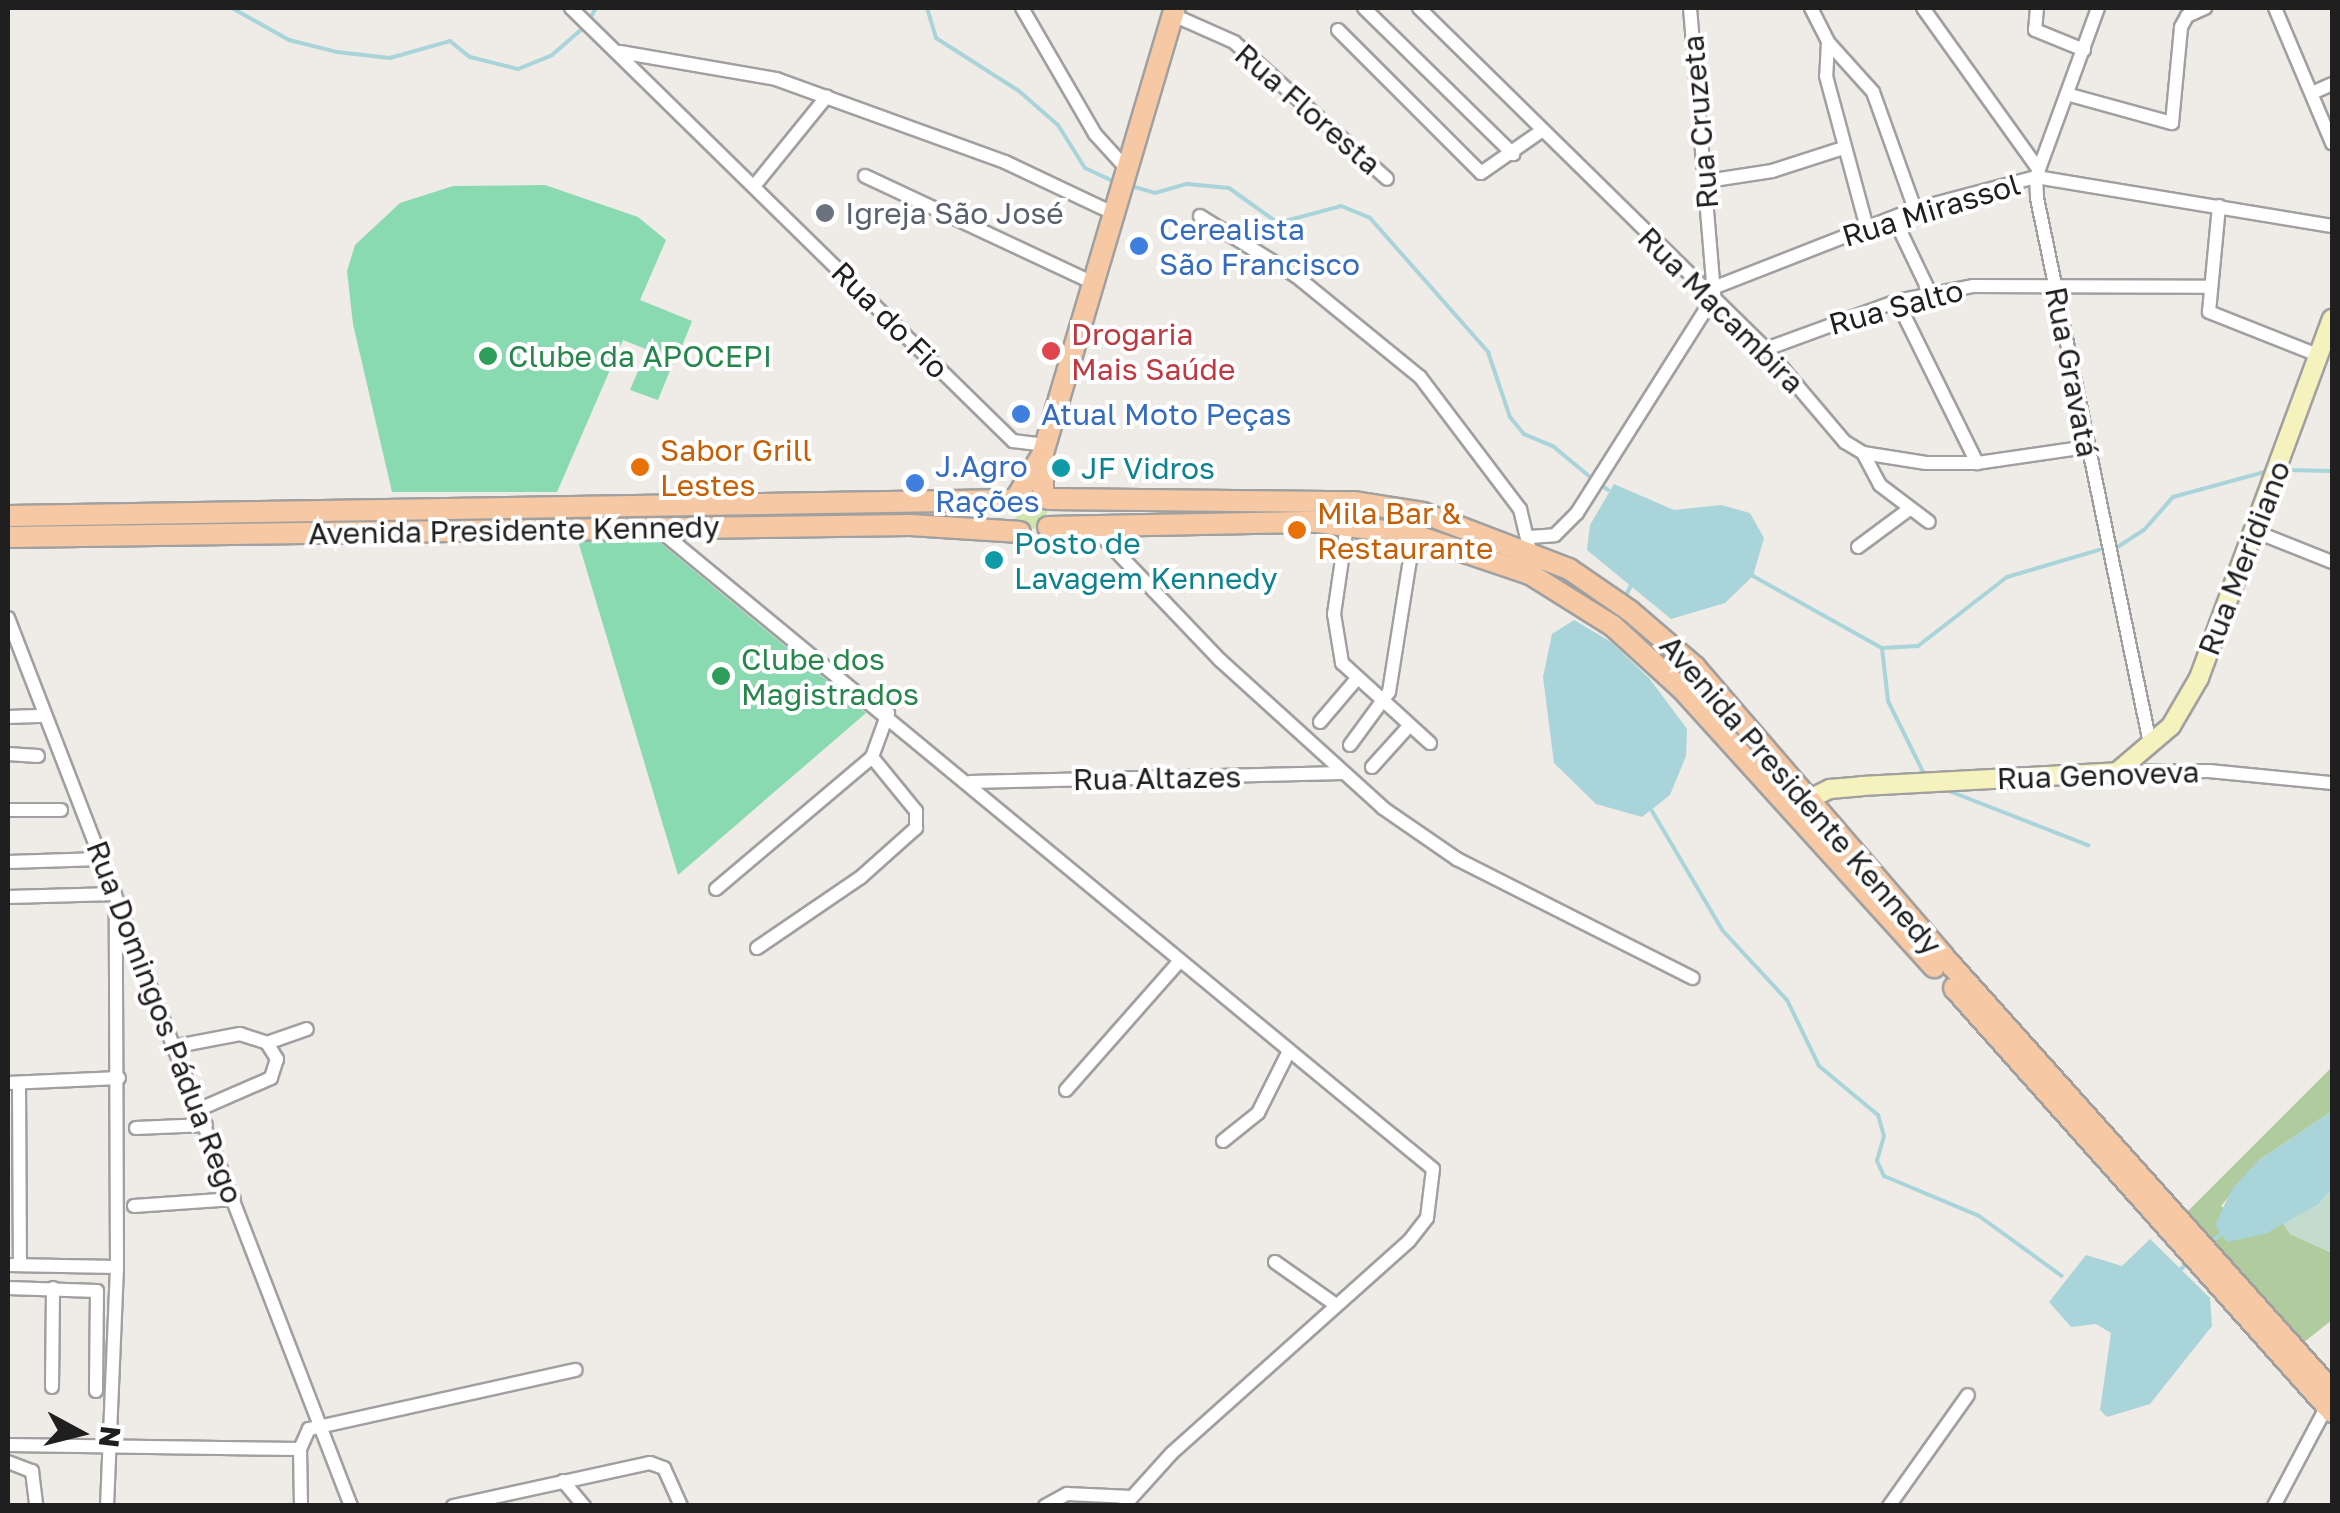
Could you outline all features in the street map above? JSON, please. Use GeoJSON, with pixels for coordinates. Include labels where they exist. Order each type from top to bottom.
{"type":"FeatureCollection","features":[{"type":"Feature","properties":{"kind":"main road"},"geometry":{"type":"LineString","coordinates":[[1020,532],[1009,516],[1015,497],[1044,449],[1174,11]]}},
{"type":"Feature","properties":{"kind":"main road"},"geometry":{"type":"LineString","coordinates":[[1044,449],[1046,496],[1053,513],[1048,527]]}},
{"type":"Feature","properties":{"kind":"main road","name":"Avenida Presidente Kennedy"},"geometry":{"type":"LineString","coordinates":[[8,516],[142,524],[656,528],[722,517],[1046,496],[1353,502],[1461,523],[1529,544],[1662,636],[1808,798],[2331,1403]]}},
{"type":"Feature","properties":{"kind":"main road","name":"Avenida Presidente Kennedy"},"geometry":{"type":"LineString","coordinates":[[8,536],[142,524],[722,517],[962,526],[1034,534],[1048,527],[1089,523],[1346,525],[1414,534],[1530,574],[1613,626],[1681,688],[2331,1403]]}},
{"type":"Feature","properties":{"kind":"street","name":"Rua do Fio"},"geometry":{"type":"LineString","coordinates":[[571,8],[1013,441],[1044,449]]}},
{"type":"Feature","properties":{"kind":"street"},"geometry":{"type":"LineString","coordinates":[[1022,8],[1094,134],[1127,168]]}},
{"type":"Feature","properties":{"kind":"street"},"geometry":{"type":"LineString","coordinates":[[1364,8],[1513,154]]}},
{"type":"Feature","properties":{"kind":"street","name":"Rua Macambira"},"geometry":{"type":"LineString","coordinates":[[1418,8],[1540,132],[1714,292],[1838,436],[1863,452],[1910,462],[1977,463],[2087,447]]}},
{"type":"Feature","properties":{"kind":"street","name":"Rua Cruzeta"},"geometry":{"type":"LineString","coordinates":[[1690,8],[1714,292]]}},
{"type":"Feature","properties":{"kind":"street"},"geometry":{"type":"LineString","coordinates":[[1811,8],[1828,42],[1873,92],[1916,209]]}},
{"type":"Feature","properties":{"kind":"street"},"geometry":{"type":"LineString","coordinates":[[1923,8],[2037,174]]}},
{"type":"Feature","properties":{"kind":"street"},"geometry":{"type":"LineString","coordinates":[[2037,8],[2035,30],[2084,50]]}},
{"type":"Feature","properties":{"kind":"street"},"geometry":{"type":"LineString","coordinates":[[2037,174],[2070,95],[2098,8]]}},
{"type":"Feature","properties":{"kind":"street"},"geometry":{"type":"LineString","coordinates":[[2070,95],[2172,123],[2181,27],[2186,16],[2205,8]]}},
{"type":"Feature","properties":{"kind":"street"},"geometry":{"type":"LineString","coordinates":[[2275,8],[2332,143]]}},
{"type":"Feature","properties":{"kind":"street","name":"Rua Floresta"},"geometry":{"type":"LineString","coordinates":[[1174,11],[1234,42],[1387,179]]}},
{"type":"Feature","properties":{"kind":"street"},"geometry":{"type":"LineString","coordinates":[[1338,30],[1478,172],[1513,154],[1540,132]]}},
{"type":"Feature","properties":{"kind":"street"},"geometry":{"type":"LineString","coordinates":[[1828,42],[1824,64],[1867,228]]}},
{"type":"Feature","properties":{"kind":"street"},"geometry":{"type":"LineString","coordinates":[[620,52],[766,76],[1005,162],[1113,213]]}},
{"type":"Feature","properties":{"kind":"street"},"geometry":{"type":"LineString","coordinates":[[2312,93],[2332,84]]}},
{"type":"Feature","properties":{"kind":"street"},"geometry":{"type":"LineString","coordinates":[[755,185],[827,96]]}},
{"type":"Feature","properties":{"kind":"street"},"geometry":{"type":"LineString","coordinates":[[1707,181],[1780,169],[1843,148]]}},
{"type":"Feature","properties":{"kind":"street","name":"Rua Mirassol"},"geometry":{"type":"LineString","coordinates":[[1714,292],[1916,209],[2037,174],[2332,226]]}},
{"type":"Feature","properties":{"kind":"street","name":"Rua Gravatá"},"geometry":{"type":"LineString","coordinates":[[2037,174],[2054,282],[2150,743]]}},
{"type":"Feature","properties":{"kind":"street"},"geometry":{"type":"LineString","coordinates":[[865,176],[1091,282]]}},
{"type":"Feature","properties":{"kind":"street"},"geometry":{"type":"LineString","coordinates":[[2219,206],[2210,286],[2214,316],[2320,356]]}},
{"type":"Feature","properties":{"kind":"street"},"geometry":{"type":"LineString","coordinates":[[1200,216],[1296,276],[1420,377],[1520,510],[1529,544],[1555,535],[1577,513],[1714,292]]}},
{"type":"Feature","properties":{"kind":"street"},"geometry":{"type":"LineString","coordinates":[[1894,218],[1930,292]]}},
{"type":"Feature","properties":{"kind":"street","name":"Rua Salto"},"geometry":{"type":"LineString","coordinates":[[1766,348],[1930,292],[2054,282],[2210,286]]}},
{"type":"Feature","properties":{"kind":"street"},"geometry":{"type":"LineString","coordinates":[[1897,302],[1977,463]]}},
{"type":"Feature","properties":{"kind":"street","name":"Rua Meridiano"},"geometry":{"type":"LineString","coordinates":[[2117,772],[2150,743],[2190,696],[2332,319]]}},
{"type":"Feature","properties":{"kind":"street"},"geometry":{"type":"LineString","coordinates":[[1863,452],[1880,485],[1908,510],[1929,522]]}},
{"type":"Feature","properties":{"kind":"street"},"geometry":{"type":"LineString","coordinates":[[1858,548],[1908,510]]}},
{"type":"Feature","properties":{"kind":"street"},"geometry":{"type":"LineString","coordinates":[[1089,523],[1220,660],[1344,774],[1457,860],[1694,978]]}},
{"type":"Feature","properties":{"kind":"street"},"geometry":{"type":"LineString","coordinates":[[1346,525],[1334,614],[1342,662],[1355,681],[1430,743]]}},
{"type":"Feature","properties":{"kind":"street"},"geometry":{"type":"LineString","coordinates":[[656,528],[888,714],[1178,962],[1432,1169],[1422,1227],[1128,1501],[1067,1494],[1045,1506]]}},
{"type":"Feature","properties":{"kind":"street"},"geometry":{"type":"LineString","coordinates":[[2254,531],[2332,562]]}},
{"type":"Feature","properties":{"kind":"street"},"geometry":{"type":"LineString","coordinates":[[1350,745],[1382,705],[1391,685],[1414,534]]}},
{"type":"Feature","properties":{"kind":"street","name":"Rua Domingos Pádua Rego"},"geometry":{"type":"LineString","coordinates":[[8,618],[350,1506]]}},
{"type":"Feature","properties":{"kind":"street"},"geometry":{"type":"LineString","coordinates":[[1320,722],[1355,681]]}},
{"type":"Feature","properties":{"kind":"street"},"geometry":{"type":"LineString","coordinates":[[716,888],[872,757],[888,714]]}},
{"type":"Feature","properties":{"kind":"street"},"geometry":{"type":"LineString","coordinates":[[8,717],[45,716]]}},
{"type":"Feature","properties":{"kind":"street"},"geometry":{"type":"LineString","coordinates":[[1372,767],[1410,726]]}},
{"type":"Feature","properties":{"kind":"street"},"geometry":{"type":"LineString","coordinates":[[8,754],[38,756]]}},
{"type":"Feature","properties":{"kind":"street"},"geometry":{"type":"LineString","coordinates":[[757,948],[861,877],[916,828],[916,811],[872,757]]}},
{"type":"Feature","properties":{"kind":"street","name":"Rua Genoveva"},"geometry":{"type":"LineString","coordinates":[[1788,810],[1808,798],[1862,786],[2117,772],[2209,771],[2332,783]]}},
{"type":"Feature","properties":{"kind":"street","name":"Rua Altazes"},"geometry":{"type":"LineString","coordinates":[[970,782],[1344,774]]}},
{"type":"Feature","properties":{"kind":"street"},"geometry":{"type":"LineString","coordinates":[[8,810],[61,810]]}},
{"type":"Feature","properties":{"kind":"street"},"geometry":{"type":"LineString","coordinates":[[8,862],[101,860]]}},
{"type":"Feature","properties":{"kind":"street"},"geometry":{"type":"LineString","coordinates":[[8,897],[116,896],[117,1267],[107,1506]]}},
{"type":"Feature","properties":{"kind":"street"},"geometry":{"type":"LineString","coordinates":[[117,967],[142,961]]}},
{"type":"Feature","properties":{"kind":"street"},"geometry":{"type":"LineString","coordinates":[[1066,1090],[1178,962]]}},
{"type":"Feature","properties":{"kind":"street"},"geometry":{"type":"LineString","coordinates":[[176,1046],[240,1034],[267,1043],[307,1029]]}},
{"type":"Feature","properties":{"kind":"street"},"geometry":{"type":"LineString","coordinates":[[200,1109],[270,1078],[277,1058],[267,1043]]}},
{"type":"Feature","properties":{"kind":"street"},"geometry":{"type":"LineString","coordinates":[[1222,1141],[1248,1126],[1290,1051]]}},
{"type":"Feature","properties":{"kind":"street"},"geometry":{"type":"LineString","coordinates":[[117,1267],[14,1265],[13,1083],[119,1078]]}},
{"type":"Feature","properties":{"kind":"street"},"geometry":{"type":"LineString","coordinates":[[136,1128],[206,1124]]}},
{"type":"Feature","properties":{"kind":"street"},"geometry":{"type":"LineString","coordinates":[[134,1206],[234,1199]]}},
{"type":"Feature","properties":{"kind":"street"},"geometry":{"type":"LineString","coordinates":[[1275,1262],[1336,1305]]}},
{"type":"Feature","properties":{"kind":"street"},"geometry":{"type":"LineString","coordinates":[[8,1288],[97,1291],[96,1391]]}},
{"type":"Feature","properties":{"kind":"street"},"geometry":{"type":"LineString","coordinates":[[52,1386],[53,1288]]}},
{"type":"Feature","properties":{"kind":"street"},"geometry":{"type":"LineString","coordinates":[[301,1506],[302,1434],[576,1370]]}},
{"type":"Feature","properties":{"kind":"street"},"geometry":{"type":"LineString","coordinates":[[1888,1506],[1968,1395]]}},
{"type":"Feature","properties":{"kind":"street"},"geometry":{"type":"LineString","coordinates":[[2274,1506],[2331,1403]]}},
{"type":"Feature","properties":{"kind":"street"},"geometry":{"type":"LineString","coordinates":[[8,1444],[300,1449]]}},
{"type":"Feature","properties":{"kind":"street"},"geometry":{"type":"LineString","coordinates":[[8,1462],[32,1470],[36,1506]]}},
{"type":"Feature","properties":{"kind":"street"},"geometry":{"type":"LineString","coordinates":[[453,1506],[655,1463],[681,1506]]}},
{"type":"Feature","properties":{"kind":"street"},"geometry":{"type":"LineString","coordinates":[[564,1481],[584,1506]]}},
{"type":"Feature","properties":{"kind":"green space","name":"Clube da APOCEPI"},"geometry":{"type":"Polygon","coordinates":[[[545,185],[638,217],[666,240],[640,300],[692,321],[676,361],[623,340],[557,492],[392,492],[353,324],[347,271],[355,245],[400,203],[453,186],[545,185]]]}},
{"type":"Feature","properties":{"kind":"green space"},"geometry":{"type":"Polygon","coordinates":[[[646,352],[673,363],[658,400],[630,390],[646,352]]]}},
{"type":"Feature","properties":{"kind":"green space"},"geometry":{"type":"Polygon","coordinates":[[[1031,497],[1042,502],[1047,513],[1042,524],[1031,529],[1020,524],[1015,513],[1020,502],[1031,497]]]}},
{"type":"Feature","properties":{"kind":"green space","name":"Clube dos Magistrados"},"geometry":{"type":"Polygon","coordinates":[[[652,536],[866,713],[678,875],[578,541],[652,536]]]}},
{"type":"Feature","properties":{"kind":"green space"},"geometry":{"type":"Polygon","coordinates":[[[2332,1067],[2332,1111],[2259,1160],[2221,1206],[2265,1234],[2283,1223],[2290,1234],[2332,1253],[2332,1320],[2303,1343],[2187,1212],[2332,1067]]]}},
{"type":"Feature","properties":{"kind":"green space"},"geometry":{"type":"Polygon","coordinates":[[[2332,1188],[2332,1253],[2290,1234],[2283,1223],[2319,1204],[2332,1188]]]}},
{"type":"Feature","properties":{"kind":"water"},"geometry":{"type":"Polygon","coordinates":[[[1614,484],[1674,510],[1721,505],[1750,513],[1764,538],[1753,576],[1725,603],[1671,619],[1587,550],[1590,525],[1614,484]]]}},
{"type":"Feature","properties":{"kind":"water"},"geometry":{"type":"Polygon","coordinates":[[[1574,620],[1611,642],[1649,678],[1687,729],[1686,756],[1670,795],[1642,817],[1596,804],[1554,763],[1543,677],[1552,634],[1574,620]]]}},
{"type":"Feature","properties":{"kind":"water"},"geometry":{"type":"Polygon","coordinates":[[[2332,1111],[2332,1188],[2319,1204],[2265,1234],[2227,1242],[2215,1225],[2232,1189],[2259,1160],[2332,1111]]]}},
{"type":"Feature","properties":{"kind":"water"},"geometry":{"type":"Polygon","coordinates":[[[2150,1239],[2210,1298],[2212,1326],[2150,1404],[2107,1417],[2100,1410],[2111,1333],[2096,1324],[2071,1327],[2049,1302],[2086,1255],[2122,1266],[2150,1239]]]}},
{"type":"Feature","properties":{"kind":"waterway"},"geometry":{"type":"LineString","coordinates":[[232,8],[289,40],[337,52],[390,58],[450,41],[470,57],[518,69],[552,55],[582,29]]}},
{"type":"Feature","properties":{"kind":"waterway"},"geometry":{"type":"LineString","coordinates":[[592,15],[596,8]]}},
{"type":"Feature","properties":{"kind":"waterway"},"geometry":{"type":"LineString","coordinates":[[927,8],[936,38],[1019,91],[1058,125],[1085,168],[1113,181]]}},
{"type":"Feature","properties":{"kind":"waterway"},"geometry":{"type":"LineString","coordinates":[[1131,186],[1155,193],[1187,184],[1229,188],[1278,223],[1341,206],[1370,218],[1488,352],[1510,417],[1524,434],[1554,447],[1590,477]]}},
{"type":"Feature","properties":{"kind":"waterway"},"geometry":{"type":"LineString","coordinates":[[2282,470],[2332,471]]}},
{"type":"Feature","properties":{"kind":"waterway"},"geometry":{"type":"LineString","coordinates":[[2116,548],[2144,530],[2173,497],[2268,471]]}},
{"type":"Feature","properties":{"kind":"waterway"},"geometry":{"type":"LineString","coordinates":[[1604,487],[1608,490]]}},
{"type":"Feature","properties":{"kind":"waterway"},"geometry":{"type":"LineString","coordinates":[[1753,576],[1882,648],[1918,646],[2007,577],[2099,550]]}},
{"type":"Feature","properties":{"kind":"waterway"},"geometry":{"type":"LineString","coordinates":[[1624,599],[1632,583]]}},
{"type":"Feature","properties":{"kind":"waterway"},"geometry":{"type":"LineString","coordinates":[[1882,648],[1888,701],[1924,774]]}},
{"type":"Feature","properties":{"kind":"waterway"},"geometry":{"type":"LineString","coordinates":[[1944,789],[2088,845]]}},
{"type":"Feature","properties":{"kind":"waterway"},"geometry":{"type":"LineString","coordinates":[[1652,811],[1723,931],[1787,1000],[1819,1066],[1878,1115],[1884,1136],[1877,1161],[1884,1176],[1979,1216],[2062,1276]]}},
{"type":"Feature","properties":{"kind":"waterway"},"geometry":{"type":"LineString","coordinates":[[2210,1243],[2221,1234]]}},
{"type":"Feature","properties":{"kind":"waterway"},"geometry":{"type":"LineString","coordinates":[[2181,1269],[2190,1260]]}},
{"type":"Feature","properties":{"kind":"place","name":"Igreja São José"},"geometry":{"type":"Point","coordinates":[825,213]}},
{"type":"Feature","properties":{"kind":"place","name":"Cerealista São Francisco"},"geometry":{"type":"Point","coordinates":[1139,246]}},
{"type":"Feature","properties":{"kind":"place","name":"Drogaria Mais Saúde"},"geometry":{"type":"Point","coordinates":[1051,351]}},
{"type":"Feature","properties":{"kind":"place","name":"Clube da APOCEPI"},"geometry":{"type":"Point","coordinates":[488,356]}},
{"type":"Feature","properties":{"kind":"place","name":"Atual Moto Peças"},"geometry":{"type":"Point","coordinates":[1021,414]}},
{"type":"Feature","properties":{"kind":"place","name":"Sabor Grill Lestes"},"geometry":{"type":"Point","coordinates":[640,467]}},
{"type":"Feature","properties":{"kind":"place","name":"JF Vidros"},"geometry":{"type":"Point","coordinates":[1061,468]}},
{"type":"Feature","properties":{"kind":"place","name":"J.Agro Rações"},"geometry":{"type":"Point","coordinates":[915,483]}},
{"type":"Feature","properties":{"kind":"place","name":"Mila Bar & Restaurante"},"geometry":{"type":"Point","coordinates":[1297,530]}},
{"type":"Feature","properties":{"kind":"place","name":"Posto de Lavagem Kennedy"},"geometry":{"type":"Point","coordinates":[994,560]}},
{"type":"Feature","properties":{"kind":"place","name":"Clube dos Magistrados"},"geometry":{"type":"Point","coordinates":[721,676]}}]}
